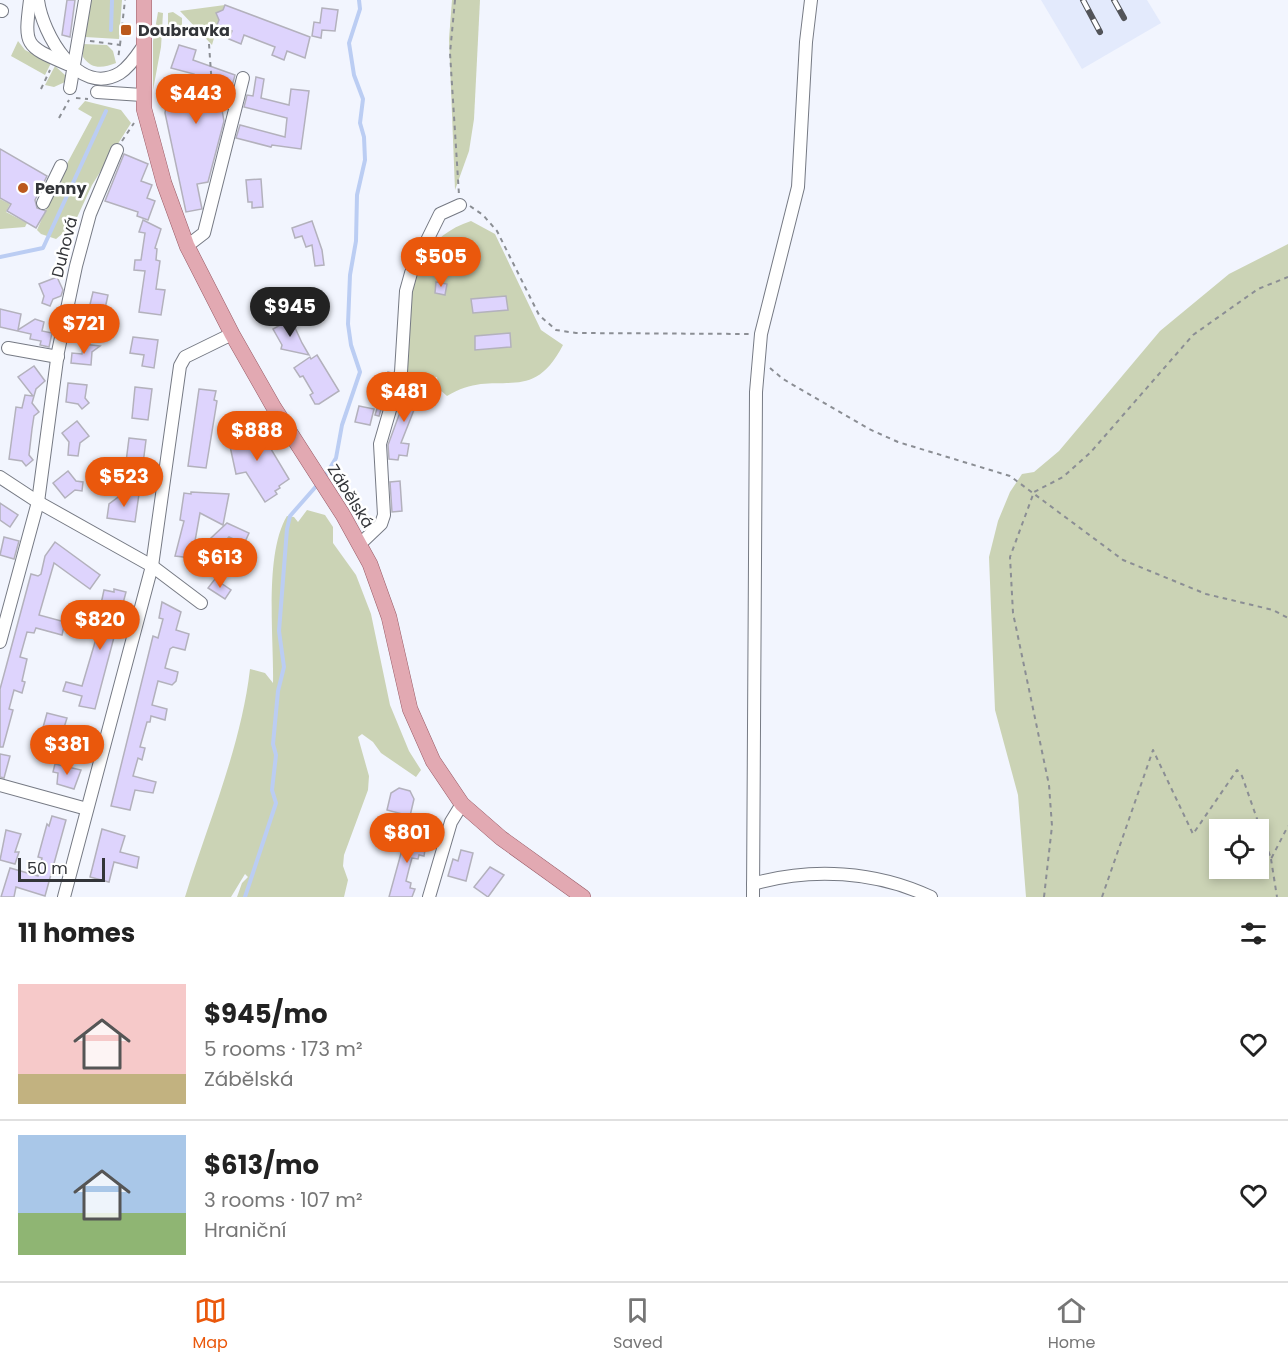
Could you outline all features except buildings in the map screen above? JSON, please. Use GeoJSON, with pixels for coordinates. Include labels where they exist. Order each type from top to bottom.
{"type":"FeatureCollection","features":[{"type":"Feature","properties":{"kind":"main road","name":"Zábělská"},"geometry":{"type":"LineString","coordinates":[[144,0],[143,102],[164,183],[187,246],[232,334],[273,406],[360,544],[376,576],[389,617],[415,720],[433,761],[462,804],[501,838],[584,897]]}},
{"type":"Feature","properties":{"kind":"street"},"geometry":{"type":"LineString","coordinates":[[30,0],[28,42],[35,50],[70,66],[100,78],[113,76],[131,63],[142,48]]}},
{"type":"Feature","properties":{"kind":"street"},"geometry":{"type":"LineString","coordinates":[[38,0],[39,12],[70,66],[70,88]]}},
{"type":"Feature","properties":{"kind":"street"},"geometry":{"type":"LineString","coordinates":[[70,66],[77,63],[75,50],[83,24],[85,0]]}},
{"type":"Feature","properties":{"kind":"street"},"geometry":{"type":"LineString","coordinates":[[811,0],[806,42],[798,187],[761,334],[759,358],[755,440],[753,891],[783,875],[846,875],[906,885],[931,897]]}},
{"type":"Feature","properties":{"kind":"street"},"geometry":{"type":"LineString","coordinates":[[187,246],[204,233],[243,78]]}},
{"type":"Feature","properties":{"kind":"street"},"geometry":{"type":"LineString","coordinates":[[94,95],[143,102]]}},
{"type":"Feature","properties":{"kind":"street"},"geometry":{"type":"LineString","coordinates":[[211,99],[236,104]]}},
{"type":"Feature","properties":{"kind":"street","name":"Duhová"},"geometry":{"type":"LineString","coordinates":[[0,642],[38,502],[58,357],[90,214],[117,150]]}},
{"type":"Feature","properties":{"kind":"street"},"geometry":{"type":"LineString","coordinates":[[43,203],[61,166]]}},
{"type":"Feature","properties":{"kind":"street"},"geometry":{"type":"LineString","coordinates":[[360,544],[376,530],[384,515],[380,444],[401,372],[403,311],[411,273],[440,214],[449,207],[460,205]]}},
{"type":"Feature","properties":{"kind":"street"},"geometry":{"type":"LineString","coordinates":[[64,897],[152,566],[180,366],[185,357],[232,334]]}},
{"type":"Feature","properties":{"kind":"street"},"geometry":{"type":"LineString","coordinates":[[8,348],[58,357]]}},
{"type":"Feature","properties":{"kind":"street"},"geometry":{"type":"LineString","coordinates":[[0,477],[38,502],[152,566],[201,603]]}},
{"type":"Feature","properties":{"kind":"street"},"geometry":{"type":"LineString","coordinates":[[0,785],[87,809]]}},
{"type":"Feature","properties":{"kind":"street"},"geometry":{"type":"LineString","coordinates":[[429,897],[451,822],[462,804]]}},
{"type":"Feature","properties":{"kind":"path"},"geometry":{"type":"LineString","coordinates":[[120,45],[125,0]]}},
{"type":"Feature","properties":{"kind":"path"},"geometry":{"type":"LineString","coordinates":[[456,0],[450,53],[460,205],[473,207],[498,231],[539,315],[556,330],[576,333],[761,334]]}},
{"type":"Feature","properties":{"kind":"path"},"geometry":{"type":"LineString","coordinates":[[209,44],[212,66],[211,99]]}},
{"type":"Feature","properties":{"kind":"path"},"geometry":{"type":"LineString","coordinates":[[40,89],[70,66]]}},
{"type":"Feature","properties":{"kind":"path"},"geometry":{"type":"LineString","coordinates":[[59,118],[69,99],[94,95]]}},
{"type":"Feature","properties":{"kind":"path"},"geometry":{"type":"LineString","coordinates":[[117,150],[143,102]]}},
{"type":"Feature","properties":{"kind":"path"},"geometry":{"type":"LineString","coordinates":[[1044,897],[1052,826],[1048,785],[1013,613],[1010,557],[1034,492],[1064,477],[1090,453],[1193,334],[1258,289],[1288,277]]}},
{"type":"Feature","properties":{"kind":"path"},"geometry":{"type":"LineString","coordinates":[[759,358],[783,379],[869,429],[898,442],[1010,476],[1123,560],[1206,594],[1273,610],[1288,618]]}},
{"type":"Feature","properties":{"kind":"path"},"geometry":{"type":"LineString","coordinates":[[1102,897],[1153,750],[1193,834],[1237,770],[1242,776],[1271,859],[1277,897]]}},
{"type":"Feature","properties":{"kind":"path"},"geometry":{"type":"LineString","coordinates":[[1271,859],[1288,826]]}},
{"type":"Feature","properties":{"kind":"shaded area"},"geometry":{"type":"Polygon","coordinates":[[[1041,0],[1147,0],[1161,23],[1082,69],[1041,0]]]}},
{"type":"Feature","properties":{"kind":"green space"},"geometry":{"type":"Polygon","coordinates":[[[90,0],[122,0],[119,39],[85,37],[90,0]]]}},
{"type":"Feature","properties":{"kind":"green space"},"geometry":{"type":"Polygon","coordinates":[[[452,0],[480,0],[474,119],[469,151],[455,190],[449,39],[452,0]]]}},
{"type":"Feature","properties":{"kind":"green space"},"geometry":{"type":"Polygon","coordinates":[[[225,5],[223,11],[217,14],[220,17],[212,45],[180,11],[225,5]]]}},
{"type":"Feature","properties":{"kind":"green space"},"geometry":{"type":"Polygon","coordinates":[[[158,12],[163,13],[161,47],[153,90],[153,41],[158,12]]]}},
{"type":"Feature","properties":{"kind":"green space"},"geometry":{"type":"Polygon","coordinates":[[[173,12],[182,18],[182,34],[168,29],[168,13],[173,12]]]}},
{"type":"Feature","properties":{"kind":"green space"},"geometry":{"type":"Polygon","coordinates":[[[18,41],[25,50],[51,63],[45,75],[11,56],[18,41]]]}},
{"type":"Feature","properties":{"kind":"green space"},"geometry":{"type":"Polygon","coordinates":[[[83,44],[107,45],[113,51],[116,63],[102,67],[90,64],[83,57],[83,44]]]}},
{"type":"Feature","properties":{"kind":"green space"},"geometry":{"type":"Polygon","coordinates":[[[55,66],[65,75],[65,82],[54,87],[45,85],[55,66]]]}},
{"type":"Feature","properties":{"kind":"green space"},"geometry":{"type":"Polygon","coordinates":[[[85,101],[121,110],[131,123],[92,185],[74,224],[56,239],[41,234],[37,230],[62,173],[92,117],[78,109],[85,101]]]}},
{"type":"Feature","properties":{"kind":"green space"},"geometry":{"type":"Polygon","coordinates":[[[0,199],[10,204],[6,212],[27,223],[25,227],[0,229],[0,199]]]}},
{"type":"Feature","properties":{"kind":"green space"},"geometry":{"type":"Polygon","coordinates":[[[471,221],[495,234],[541,330],[563,345],[551,364],[538,376],[511,383],[482,384],[447,396],[439,389],[437,377],[404,382],[408,310],[412,287],[431,247],[448,232],[471,221]]]}},
{"type":"Feature","properties":{"kind":"green space"},"geometry":{"type":"Polygon","coordinates":[[[1288,244],[1288,897],[1026,897],[1018,795],[995,710],[989,557],[998,521],[1010,492],[1022,474],[1034,472],[1059,451],[1160,331],[1229,274],[1288,244]]]}},
{"type":"Feature","properties":{"kind":"green space"},"geometry":{"type":"Polygon","coordinates":[[[307,510],[325,515],[333,527],[333,543],[356,575],[371,614],[390,705],[409,751],[421,770],[416,777],[381,753],[373,742],[362,734],[358,737],[369,776],[368,790],[344,855],[343,866],[348,880],[344,897],[237,897],[242,883],[248,877],[245,874],[231,897],[185,897],[232,756],[246,698],[250,669],[265,673],[273,683],[272,597],[275,552],[287,516],[294,517],[298,522],[307,510]]]}},
{"type":"Feature","properties":{"kind":"waterway"},"geometry":{"type":"LineString","coordinates":[[111,30],[112,0]]}},
{"type":"Feature","properties":{"kind":"waterway"},"geometry":{"type":"LineString","coordinates":[[324,478],[336,458],[342,425],[360,372],[351,345],[348,324],[350,275],[356,241],[357,195],[365,160],[364,137],[360,123],[363,99],[354,75],[349,43],[360,9],[359,0]]}},
{"type":"Feature","properties":{"kind":"waterway"},"geometry":{"type":"LineString","coordinates":[[0,257],[43,248],[106,111]]}},
{"type":"Feature","properties":{"kind":"waterway"},"geometry":{"type":"LineString","coordinates":[[245,897],[276,803],[272,790],[276,755],[273,744],[278,691],[284,667],[279,631],[287,529],[290,516],[319,483]]}},
{"type":"Feature","properties":{"kind":"railway"},"geometry":{"type":"LineString","coordinates":[[1083,0],[1100,32]]}},
{"type":"Feature","properties":{"kind":"railway"},"geometry":{"type":"LineString","coordinates":[[1114,0],[1124,18]]}},
{"type":"Feature","properties":{"kind":"place","name":"Doubravka"},"geometry":{"type":"Point","coordinates":[126,30]}},
{"type":"Feature","properties":{"kind":"place","name":"Penny"},"geometry":{"type":"Point","coordinates":[23,188]}}]}
